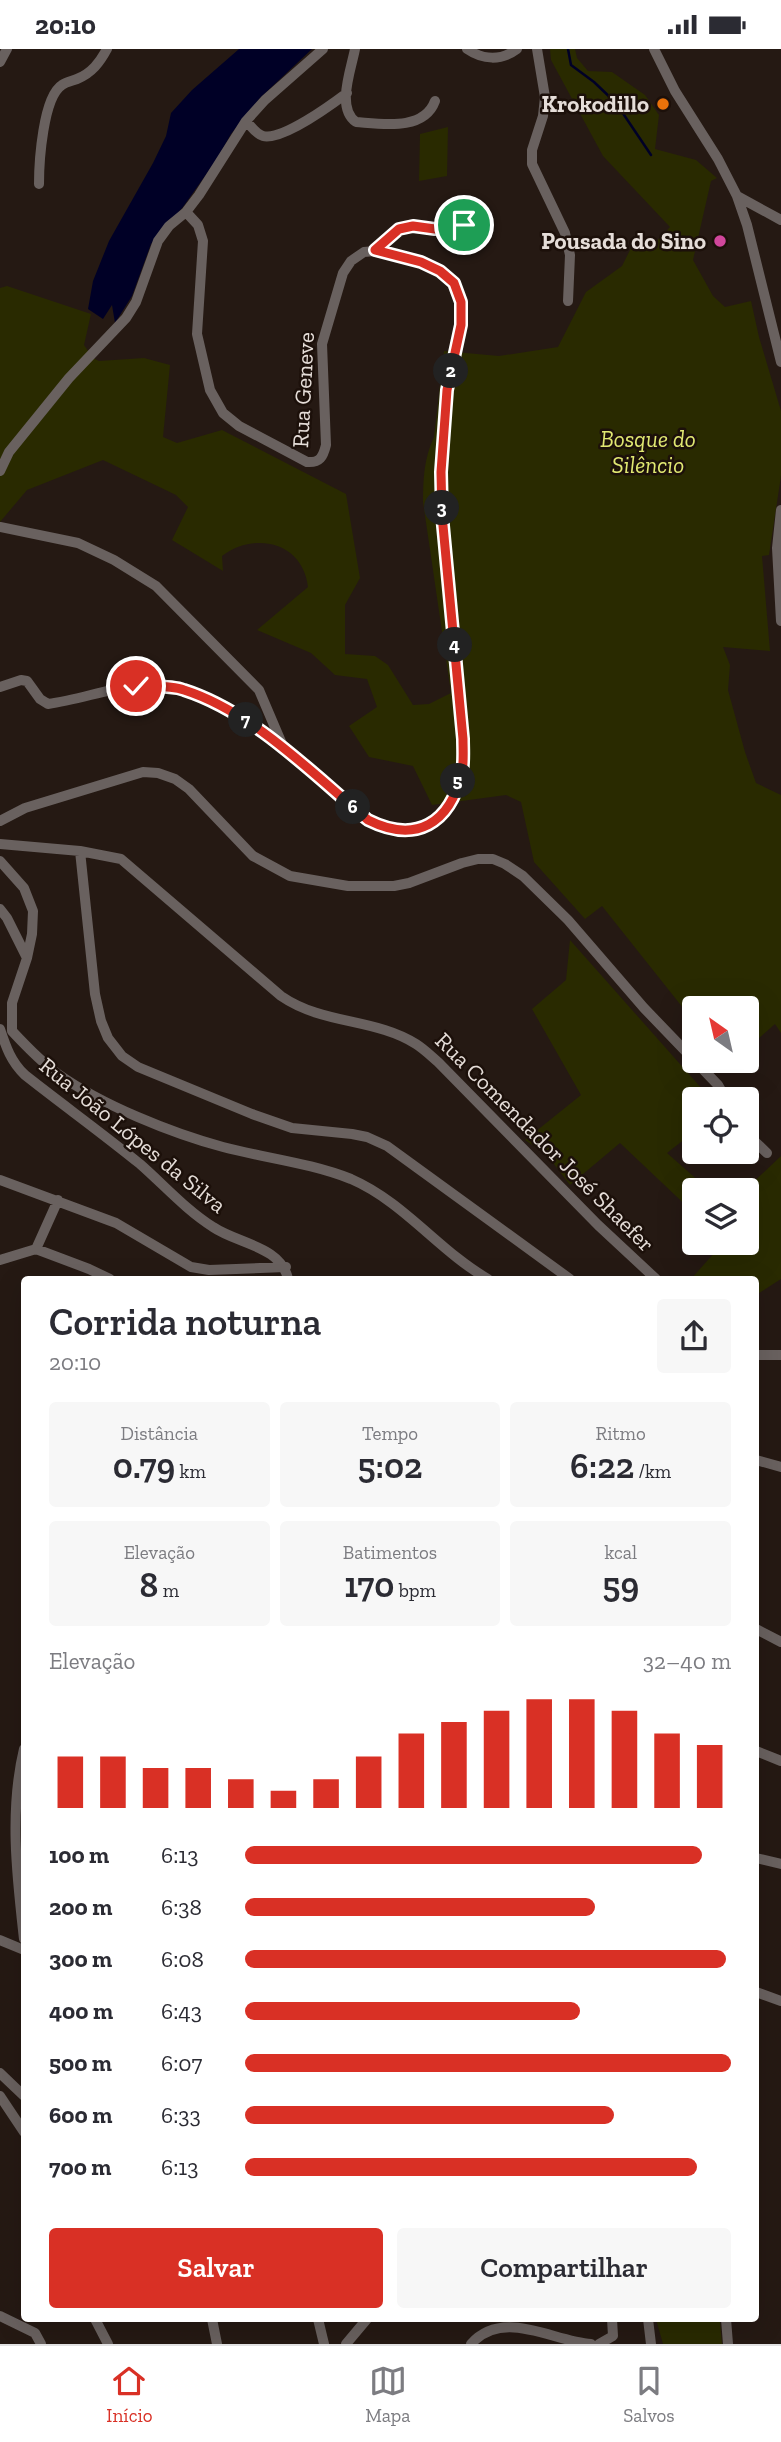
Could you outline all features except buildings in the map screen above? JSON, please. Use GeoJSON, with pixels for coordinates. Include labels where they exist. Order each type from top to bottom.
{"type":"FeatureCollection","features":[{"type":"Feature","properties":{"kind":"street"},"geometry":{"type":"LineString","coordinates":[[0,62],[6,49]]}},
{"type":"Feature","properties":{"kind":"street"},"geometry":{"type":"LineString","coordinates":[[39,184],[46,120],[54,94],[64,83],[93,69],[107,49]]}},
{"type":"Feature","properties":{"kind":"street"},"geometry":{"type":"LineString","coordinates":[[0,471],[9,452],[64,384],[92,351],[126,318],[136,302],[158,241],[199,195],[246,121],[265,100],[323,49]]}},
{"type":"Feature","properties":{"kind":"street"},"geometry":{"type":"LineString","coordinates":[[355,49],[345,106],[350,118],[356,122],[402,124],[419,119],[431,111],[435,101]]}},
{"type":"Feature","properties":{"kind":"street"},"geometry":{"type":"LineString","coordinates":[[467,49],[477,56],[495,58],[517,49]]}},
{"type":"Feature","properties":{"kind":"street"},"geometry":{"type":"LineString","coordinates":[[537,49],[545,97],[543,116],[532,151],[533,164],[565,233],[570,255],[568,301]]}},
{"type":"Feature","properties":{"kind":"street"},"geometry":{"type":"LineString","coordinates":[[654,49],[675,91],[718,159],[737,197],[747,225],[781,362]]}},
{"type":"Feature","properties":{"kind":"street"},"geometry":{"type":"LineString","coordinates":[[246,121],[258,134],[265,137],[279,134],[319,114],[347,93]]}},
{"type":"Feature","properties":{"kind":"street"},"geometry":{"type":"LineString","coordinates":[[737,197],[781,220]]}},
{"type":"Feature","properties":{"kind":"street","name":"Rua Geneve"},"geometry":{"type":"LineString","coordinates":[[186,212],[198,225],[203,241],[197,334],[210,390],[223,413],[239,426],[307,462],[321,460],[326,445],[322,344],[336,293],[351,261],[364,252],[375,250]]}},
{"type":"Feature","properties":{"kind":"street"},"geometry":{"type":"LineString","coordinates":[[375,250],[399,229],[413,226],[435,229],[464,225]]}},
{"type":"Feature","properties":{"kind":"street"},"geometry":{"type":"LineString","coordinates":[[0,687],[21,680],[27,681],[40,699],[48,703],[136,686],[182,689],[218,704],[257,727],[368,820],[387,829],[403,832],[422,828],[437,819],[449,805],[462,772],[463,739],[442,515],[441,472],[447,390],[461,325],[461,302],[454,283],[440,271],[421,262],[375,250]]}},
{"type":"Feature","properties":{"kind":"street"},"geometry":{"type":"LineString","coordinates":[[781,510],[781,621]]}},
{"type":"Feature","properties":{"kind":"street"},"geometry":{"type":"LineString","coordinates":[[0,527],[78,544],[114,560],[156,586],[259,690],[285,751]]}},
{"type":"Feature","properties":{"kind":"street"},"geometry":{"type":"LineString","coordinates":[[0,821],[38,804],[142,772],[158,773],[176,779],[189,789],[253,856],[289,876],[348,886],[394,886],[462,863],[493,859],[523,876],[568,921],[644,1008],[719,1087]]}},
{"type":"Feature","properties":{"kind":"street","name":"Rua Comendador José Shaefer"},"geometry":{"type":"LineString","coordinates":[[0,844],[111,856],[129,865],[295,1006],[309,1012],[383,1030],[416,1044],[438,1062],[598,1225],[653,1276]]}},
{"type":"Feature","properties":{"kind":"street"},"geometry":{"type":"LineString","coordinates":[[80,851],[95,994],[108,1038],[122,1056],[138,1067],[282,1124],[318,1132],[367,1137],[387,1146],[566,1276]]}},
{"type":"Feature","properties":{"kind":"street"},"geometry":{"type":"LineString","coordinates":[[0,861],[20,882],[31,900],[33,911],[27,958],[4,1030],[58,1074],[106,1103],[222,1146],[319,1170],[361,1184],[416,1222],[465,1266],[483,1276]]}},
{"type":"Feature","properties":{"kind":"street"},"geometry":{"type":"LineString","coordinates":[[0,909],[27,958]]}},
{"type":"Feature","properties":{"kind":"street"},"geometry":{"type":"LineString","coordinates":[[0,1010],[12,1003]]}},
{"type":"Feature","properties":{"kind":"street","name":"Rua João Lópes da Silva"},"geometry":{"type":"LineString","coordinates":[[4,1030],[8,1053],[25,1075],[139,1164],[204,1221],[222,1233],[273,1255],[287,1273]]}},
{"type":"Feature","properties":{"kind":"street"},"geometry":{"type":"LineString","coordinates":[[759,1145],[767,1153]]}},
{"type":"Feature","properties":{"kind":"street"},"geometry":{"type":"LineString","coordinates":[[0,1180],[116,1223],[191,1267],[287,1273]]}},
{"type":"Feature","properties":{"kind":"street"},"geometry":{"type":"LineString","coordinates":[[37,1249],[58,1200]]}},
{"type":"Feature","properties":{"kind":"street"},"geometry":{"type":"LineString","coordinates":[[0,1261],[37,1249],[104,1276]]}},
{"type":"Feature","properties":{"kind":"street"},"geometry":{"type":"LineString","coordinates":[[759,1355],[781,1355]]}},
{"type":"Feature","properties":{"kind":"street"},"geometry":{"type":"LineString","coordinates":[[759,1461],[781,1467]]}},
{"type":"Feature","properties":{"kind":"street"},"geometry":{"type":"LineString","coordinates":[[759,1631],[781,1642]]}},
{"type":"Feature","properties":{"kind":"street"},"geometry":{"type":"LineString","coordinates":[[759,1752],[781,1761]]}},
{"type":"Feature","properties":{"kind":"street"},"geometry":{"type":"LineString","coordinates":[[21,1768],[17,1794],[16,1863],[21,1910]]}},
{"type":"Feature","properties":{"kind":"street"},"geometry":{"type":"LineString","coordinates":[[759,1859],[781,1864]]}},
{"type":"Feature","properties":{"kind":"street"},"geometry":{"type":"LineString","coordinates":[[0,1940],[21,1949]]}},
{"type":"Feature","properties":{"kind":"street"},"geometry":{"type":"LineString","coordinates":[[759,1993],[781,2001]]}},
{"type":"Feature","properties":{"kind":"street"},"geometry":{"type":"LineString","coordinates":[[0,2073],[21,2093]]}},
{"type":"Feature","properties":{"kind":"street"},"geometry":{"type":"LineString","coordinates":[[0,2096],[21,2128]]}},
{"type":"Feature","properties":{"kind":"street"},"geometry":{"type":"LineString","coordinates":[[0,2316],[34,2333],[41,2344]]}},
{"type":"Feature","properties":{"kind":"street"},"geometry":{"type":"LineString","coordinates":[[97,2322],[108,2344]]}},
{"type":"Feature","properties":{"kind":"street"},"geometry":{"type":"LineString","coordinates":[[213,2322],[217,2344]]}},
{"type":"Feature","properties":{"kind":"street"},"geometry":{"type":"LineString","coordinates":[[319,2322],[324,2344]]}},
{"type":"Feature","properties":{"kind":"street"},"geometry":{"type":"LineString","coordinates":[[346,2344],[364,2322]]}},
{"type":"Feature","properties":{"kind":"street"},"geometry":{"type":"LineString","coordinates":[[598,2344],[613,2336],[612,2322]]}},
{"type":"Feature","properties":{"kind":"street"},"geometry":{"type":"LineString","coordinates":[[648,2322],[651,2344]]}},
{"type":"Feature","properties":{"kind":"street"},"geometry":{"type":"LineString","coordinates":[[726,2322],[728,2344]]}},
{"type":"Feature","properties":{"kind":"street"},"geometry":{"type":"LineString","coordinates":[[471,2344],[485,2332],[507,2327],[591,2344]]}},
{"type":"Feature","properties":{"kind":"green space","name":"Bosque do Silêncio"},"geometry":{"type":"Polygon","coordinates":[[[550,49],[575,49],[577,58],[588,71],[612,72],[645,95],[659,115],[655,149],[696,160],[717,178],[711,181],[693,260],[713,296],[725,307],[751,301],[781,411],[781,476],[769,555],[762,556],[770,651],[723,647],[730,665],[728,690],[756,783],[781,795],[781,1033],[775,1024],[760,1037],[760,996],[682,996],[682,1007],[602,906],[585,919],[534,862],[521,802],[506,795],[432,805],[413,766],[369,757],[349,726],[377,707],[367,679],[335,675],[311,653],[257,630],[308,587],[297,560],[287,551],[276,545],[262,543],[235,548],[222,556],[223,571],[172,540],[188,507],[176,495],[103,460],[27,490],[0,522],[0,288],[7,286],[91,314],[84,345],[93,358],[99,361],[144,358],[170,365],[163,437],[177,443],[222,430],[346,494],[360,578],[345,605],[345,654],[375,656],[388,665],[413,705],[429,704],[451,693],[423,502],[425,469],[434,437],[444,351],[499,356],[558,347],[586,292],[622,266],[636,238],[652,246],[670,227],[603,156],[551,60],[550,49]]]}},
{"type":"Feature","properties":{"kind":"green space"},"geometry":{"type":"Polygon","coordinates":[[[448,127],[447,176],[419,181],[420,134],[448,127]]]}},
{"type":"Feature","properties":{"kind":"green space"},"geometry":{"type":"Polygon","coordinates":[[[570,940],[682,1066],[682,1073],[688,1073],[700,1087],[682,1087],[682,1141],[667,1153],[695,1178],[682,1178],[682,1202],[620,1143],[570,1185],[547,1155],[525,1140],[581,1095],[532,1009],[566,980],[570,940]]]}},
{"type":"Feature","properties":{"kind":"green space"},"geometry":{"type":"Polygon","coordinates":[[[781,1156],[781,1279],[759,1293],[759,1276],[694,1276],[712,1255],[759,1255],[758,1178],[781,1156]]]}},
{"type":"Feature","properties":{"kind":"green space"},"geometry":{"type":"Polygon","coordinates":[[[657,2322],[720,2322],[722,2344],[663,2344],[657,2322]]]}},
{"type":"Feature","properties":{"kind":"water"},"geometry":{"type":"Polygon","coordinates":[[[239,49],[312,49],[260,98],[231,134],[183,207],[151,244],[132,296],[115,323],[112,305],[103,319],[88,309],[93,281],[109,241],[166,136],[171,113],[192,90],[239,49]]]}},
{"type":"Feature","properties":{"kind":"waterway"},"geometry":{"type":"LineString","coordinates":[[568,49],[571,65],[616,103],[651,155]]}},
{"type":"Feature","properties":{"kind":"place","name":"Krokodillo"},"geometry":{"type":"Point","coordinates":[663,104]}},
{"type":"Feature","properties":{"kind":"place","name":"Pousada do Sino"},"geometry":{"type":"Point","coordinates":[720,241]}},
{"type":"Feature","properties":{"kind":"route"},"geometry":{"type":"LineString","coordinates":[[136,686],[182,689],[218,704],[257,727],[368,820],[387,829],[403,832],[422,828],[437,819],[449,805],[462,772],[463,739],[442,515],[441,472],[447,390],[461,325],[461,302],[454,283],[440,271],[421,262],[375,250],[399,229],[413,226],[435,229],[464,225]]}}]}
